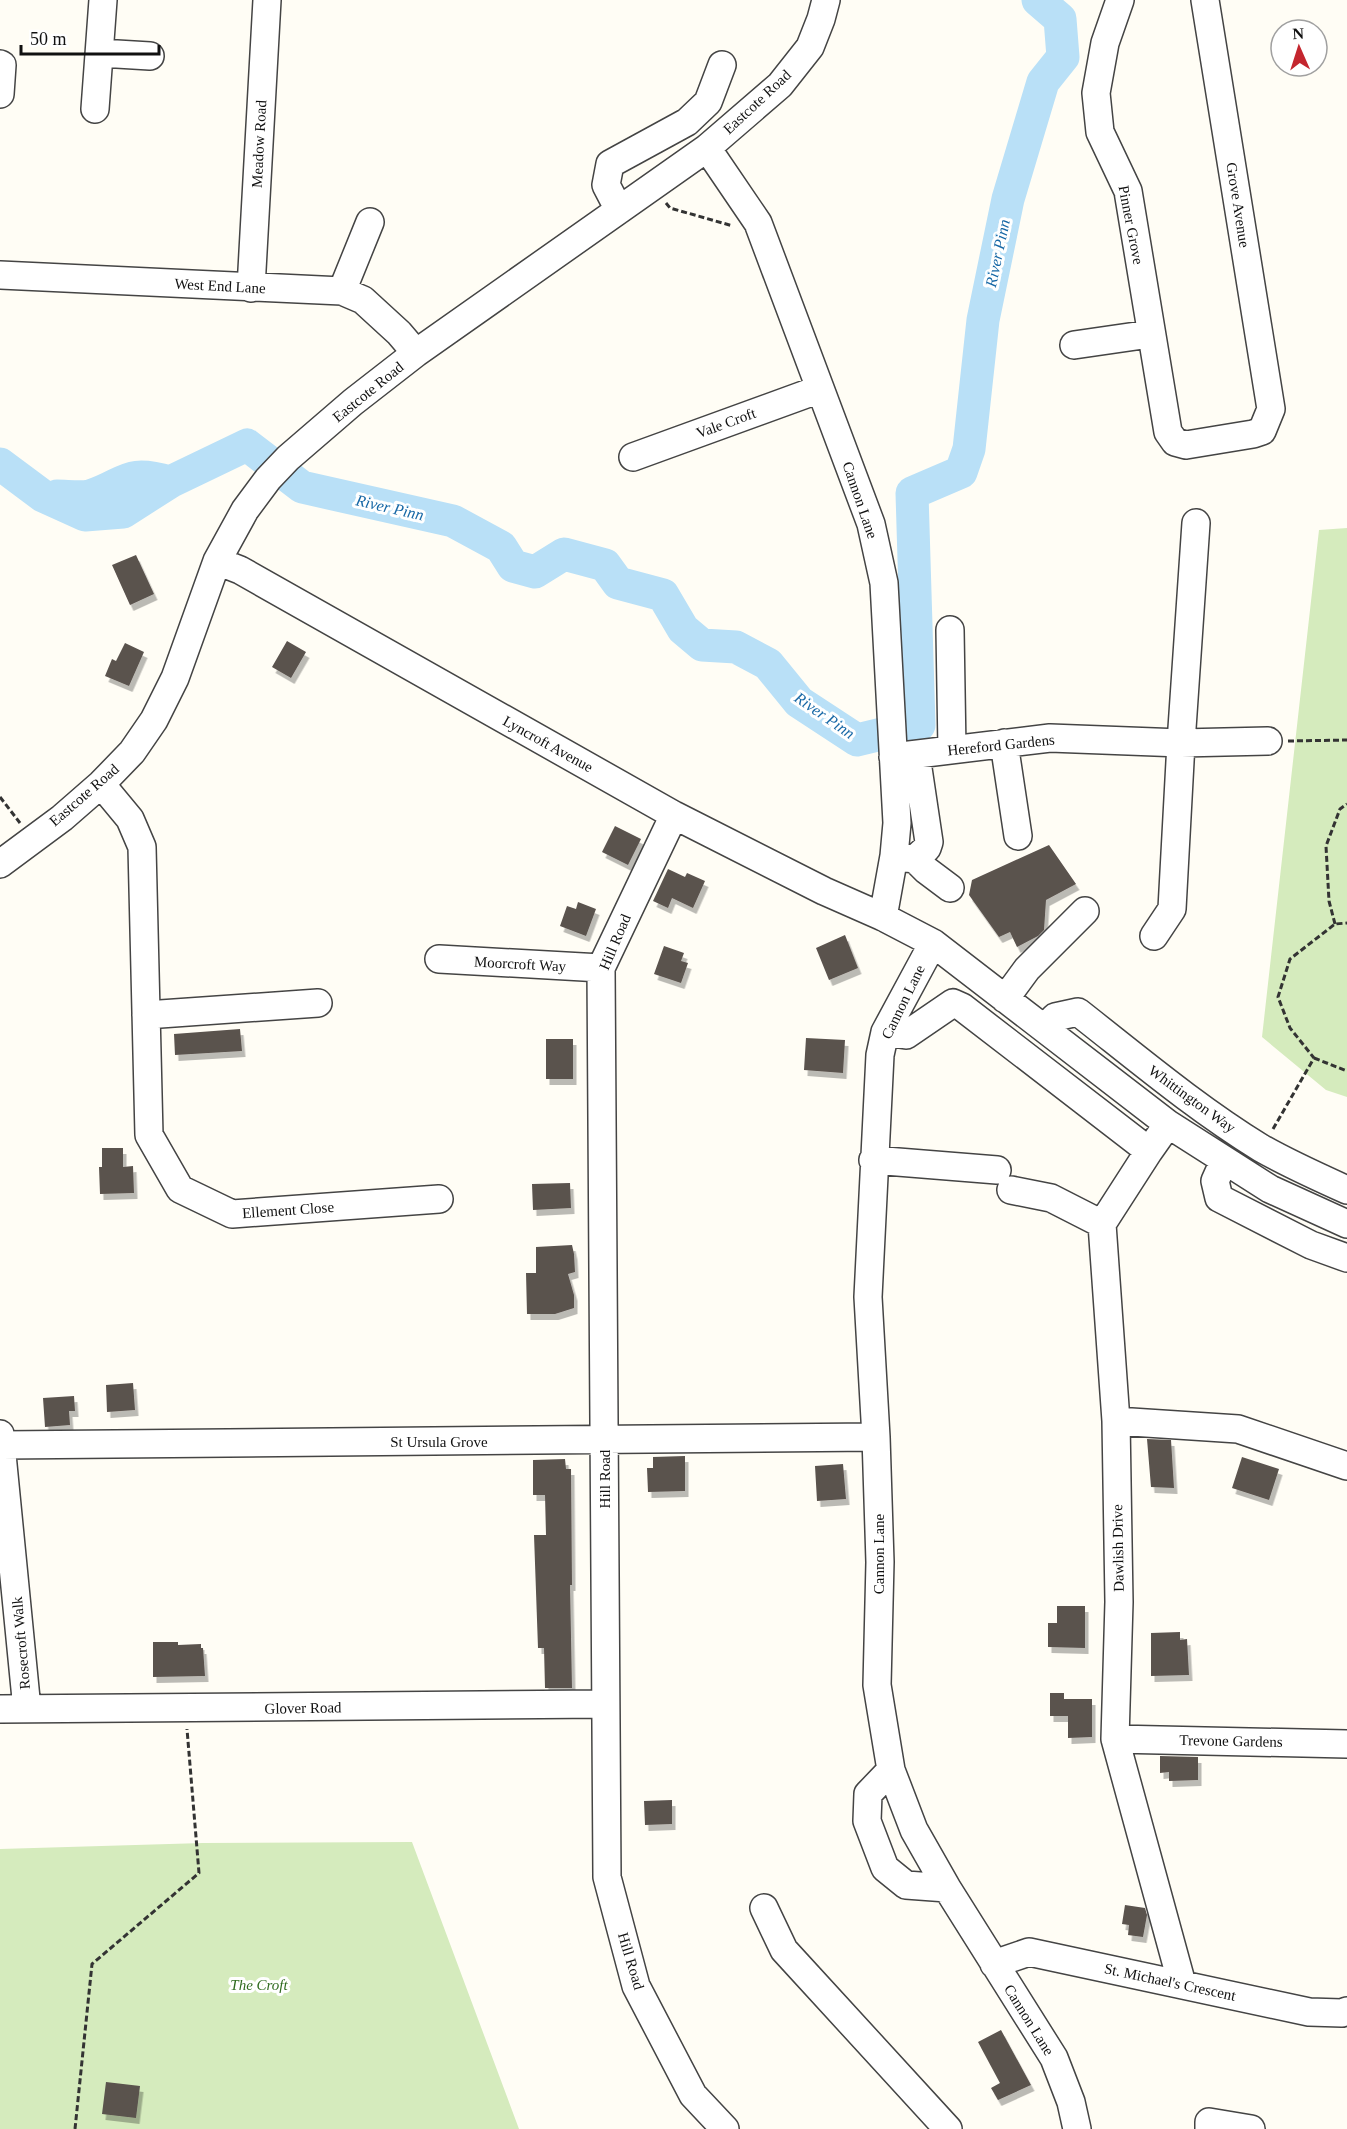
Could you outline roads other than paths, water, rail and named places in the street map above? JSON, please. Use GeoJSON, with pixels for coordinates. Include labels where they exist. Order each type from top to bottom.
{"type":"FeatureCollection","features":[{"type":"Feature","properties":{"kind":"street"},"geometry":{"type":"LineString","coordinates":[[95,109],[103,0]]}},
{"type":"Feature","properties":{"kind":"street","name":"Meadow Road"},"geometry":{"type":"LineString","coordinates":[[251,288],[267,0]]}},
{"type":"Feature","properties":{"kind":"street","name":"Eastcote Road"},"geometry":{"type":"LineString","coordinates":[[0,864],[62,818],[132,752],[154,720],[175,678],[217,561],[245,510],[268,479],[288,458],[353,402],[416,353],[707,148],[780,85],[810,47],[826,0]]}},
{"type":"Feature","properties":{"kind":"street","name":"Pinner Grove"},"geometry":{"type":"LineString","coordinates":[[1120,0],[1105,43],[1096,93],[1100,132],[1128,191],[1168,432],[1175,442],[1186,445]]}},
{"type":"Feature","properties":{"kind":"street","name":"Grove Avenue"},"geometry":{"type":"LineString","coordinates":[[1186,445],[1254,434],[1262,430],[1271,409],[1205,0]]}},
{"type":"Feature","properties":{"kind":"street"},"geometry":{"type":"LineString","coordinates":[[100,53],[150,56]]}},
{"type":"Feature","properties":{"kind":"street"},"geometry":{"type":"LineString","coordinates":[[0,64],[2,65],[0,94]]}},
{"type":"Feature","properties":{"kind":"street"},"geometry":{"type":"LineString","coordinates":[[619,210],[606,186],[609,164],[687,122],[708,102],[722,65]]}},
{"type":"Feature","properties":{"kind":"street","name":"Cannon Lane"},"geometry":{"type":"LineString","coordinates":[[707,148],[758,223],[871,524],[884,583],[898,743],[897,823],[904,858],[884,917]]}},
{"type":"Feature","properties":{"kind":"street"},"geometry":{"type":"LineString","coordinates":[[342,291],[370,222]]}},
{"type":"Feature","properties":{"kind":"street","name":"West End Lane"},"geometry":{"type":"LineString","coordinates":[[0,275],[342,291],[363,300],[399,333],[416,353]]}},
{"type":"Feature","properties":{"kind":"street"},"geometry":{"type":"LineString","coordinates":[[1074,345],[1150,334]]}},
{"type":"Feature","properties":{"kind":"street","name":"Vale Croft"},"geometry":{"type":"LineString","coordinates":[[633,457],[820,390]]}},
{"type":"Feature","properties":{"kind":"street"},"geometry":{"type":"LineString","coordinates":[[1154,936],[1172,909],[1180,743],[1196,523]]}},
{"type":"Feature","properties":{"kind":"street","name":"Lyncroft Avenue"},"geometry":{"type":"LineString","coordinates":[[217,561],[240,570],[674,815],[824,891],[884,917]]}},
{"type":"Feature","properties":{"kind":"street"},"geometry":{"type":"LineString","coordinates":[[950,630],[952,750]]}},
{"type":"Feature","properties":{"kind":"street","name":"Hereford Gardens"},"geometry":{"type":"LineString","coordinates":[[898,743],[952,750],[1050,738],[1180,743],[1268,741]]}},
{"type":"Feature","properties":{"kind":"street"},"geometry":{"type":"LineString","coordinates":[[1004,743],[1017,836]]}},
{"type":"Feature","properties":{"kind":"street","name":"Ellement Close"},"geometry":{"type":"LineString","coordinates":[[100,784],[130,819],[142,847],[149,1135],[180,1189],[232,1214],[439,1199]]}},
{"type":"Feature","properties":{"kind":"street","name":"Hill Road"},"geometry":{"type":"LineString","coordinates":[[674,815],[601,968],[607,1876],[636,1986],[693,2095],[725,2129]]}},
{"type":"Feature","properties":{"kind":"street"},"geometry":{"type":"LineString","coordinates":[[904,858],[926,870],[950,888]]}},
{"type":"Feature","properties":{"kind":"street"},"geometry":{"type":"LineString","coordinates":[[1005,999],[1027,969],[1086,911]]}},
{"type":"Feature","properties":{"kind":"street"},"geometry":{"type":"LineString","coordinates":[[884,917],[933,943],[1168,1124],[1270,1189],[1347,1224]]}},
{"type":"Feature","properties":{"kind":"street","name":"Cannon Lane"},"geometry":{"type":"LineString","coordinates":[[933,943],[885,1032],[880,1055],[868,1297],[880,1562],[877,1685],[891,1770],[914,1830],[947,1888],[1054,2058],[1071,2102],[1077,2129]]}},
{"type":"Feature","properties":{"kind":"street","name":"Moorcroft Way"},"geometry":{"type":"LineString","coordinates":[[439,959],[601,968]]}},
{"type":"Feature","properties":{"kind":"street"},"geometry":{"type":"LineString","coordinates":[[146,1015],[318,1003]]}},
{"type":"Feature","properties":{"kind":"street"},"geometry":{"type":"LineString","coordinates":[[885,1032],[906,1035],[944,1007],[953,1003],[962,1006],[1149,1150]]}},
{"type":"Feature","properties":{"kind":"street","name":"Whittington Way"},"geometry":{"type":"LineString","coordinates":[[1045,1028],[1055,1017],[1078,1012],[1206,1112],[1262,1148],[1308,1173],[1347,1190]]}},
{"type":"Feature","properties":{"kind":"street"},"geometry":{"type":"LineString","coordinates":[[873,1160],[1004,1180],[1051,1198],[1102,1224],[1168,1124]]}},
{"type":"Feature","properties":{"kind":"street"},"geometry":{"type":"LineString","coordinates":[[1224,1161],[1215,1181],[1219,1198],[1311,1245],[1347,1257]]}},
{"type":"Feature","properties":{"kind":"street","name":"Dawlish Drive"},"geometry":{"type":"LineString","coordinates":[[1102,1224],[1116,1421],[1119,1602],[1115,1739],[1182,1984]]}},
{"type":"Feature","properties":{"kind":"street"},"geometry":{"type":"LineString","coordinates":[[1116,1421],[1238,1429],[1347,1466]]}},
{"type":"Feature","properties":{"kind":"street","name":"St Ursula Grove"},"geometry":{"type":"LineString","coordinates":[[1,1440],[604,1440],[876,1437]]}},
{"type":"Feature","properties":{"kind":"street","name":"Rosecroft Walk"},"geometry":{"type":"LineString","coordinates":[[1,1440],[27,1709]]}},
{"type":"Feature","properties":{"kind":"street","name":"Glover Road"},"geometry":{"type":"LineString","coordinates":[[0,1709],[605,1704]]}},
{"type":"Feature","properties":{"kind":"street","name":"Trevone Gardens"},"geometry":{"type":"LineString","coordinates":[[1115,1739],[1347,1744]]}},
{"type":"Feature","properties":{"kind":"street"},"geometry":{"type":"LineString","coordinates":[[891,1770],[868,1794],[867,1821],[885,1868],[906,1885],[947,1888]]}},
{"type":"Feature","properties":{"kind":"street"},"geometry":{"type":"LineString","coordinates":[[764,1908],[784,1950],[948,2129]]}},
{"type":"Feature","properties":{"kind":"street","name":"St. Michael's Crescent"},"geometry":{"type":"LineString","coordinates":[[994,1964],[1029,1952],[1309,2012],[1342,2013],[1347,2011]]}},
{"type":"Feature","properties":{"kind":"street"},"geometry":{"type":"LineString","coordinates":[[1209,2129],[1209,2122],[1251,2129]]}},
{"type":"Feature","properties":{"kind":"waterway","name":"River Pinn"},"geometry":{"type":"LineString","coordinates":[[0,464],[43,496],[85,515],[123,512],[170,482],[247,445],[302,487],[453,521],[501,547],[513,566],[535,572],[564,554],[605,565],[618,583],[663,595],[683,629],[702,645],[736,647],[768,664],[799,702],[857,740],[919,725],[912,493],[961,472],[969,449],[983,320],[1008,199],[1043,82],[1063,57],[1060,19],[1038,0]]}},
{"type":"Feature","properties":{"kind":"waterway"},"geometry":{"type":"LineString","coordinates":[[57,496],[90,496],[135,478],[155,478],[170,482]]}},
{"type":"Feature","properties":{"kind":"park label","name":"The Croft"},"geometry":{"type":"Point","coordinates":[259,1985]}}]}
